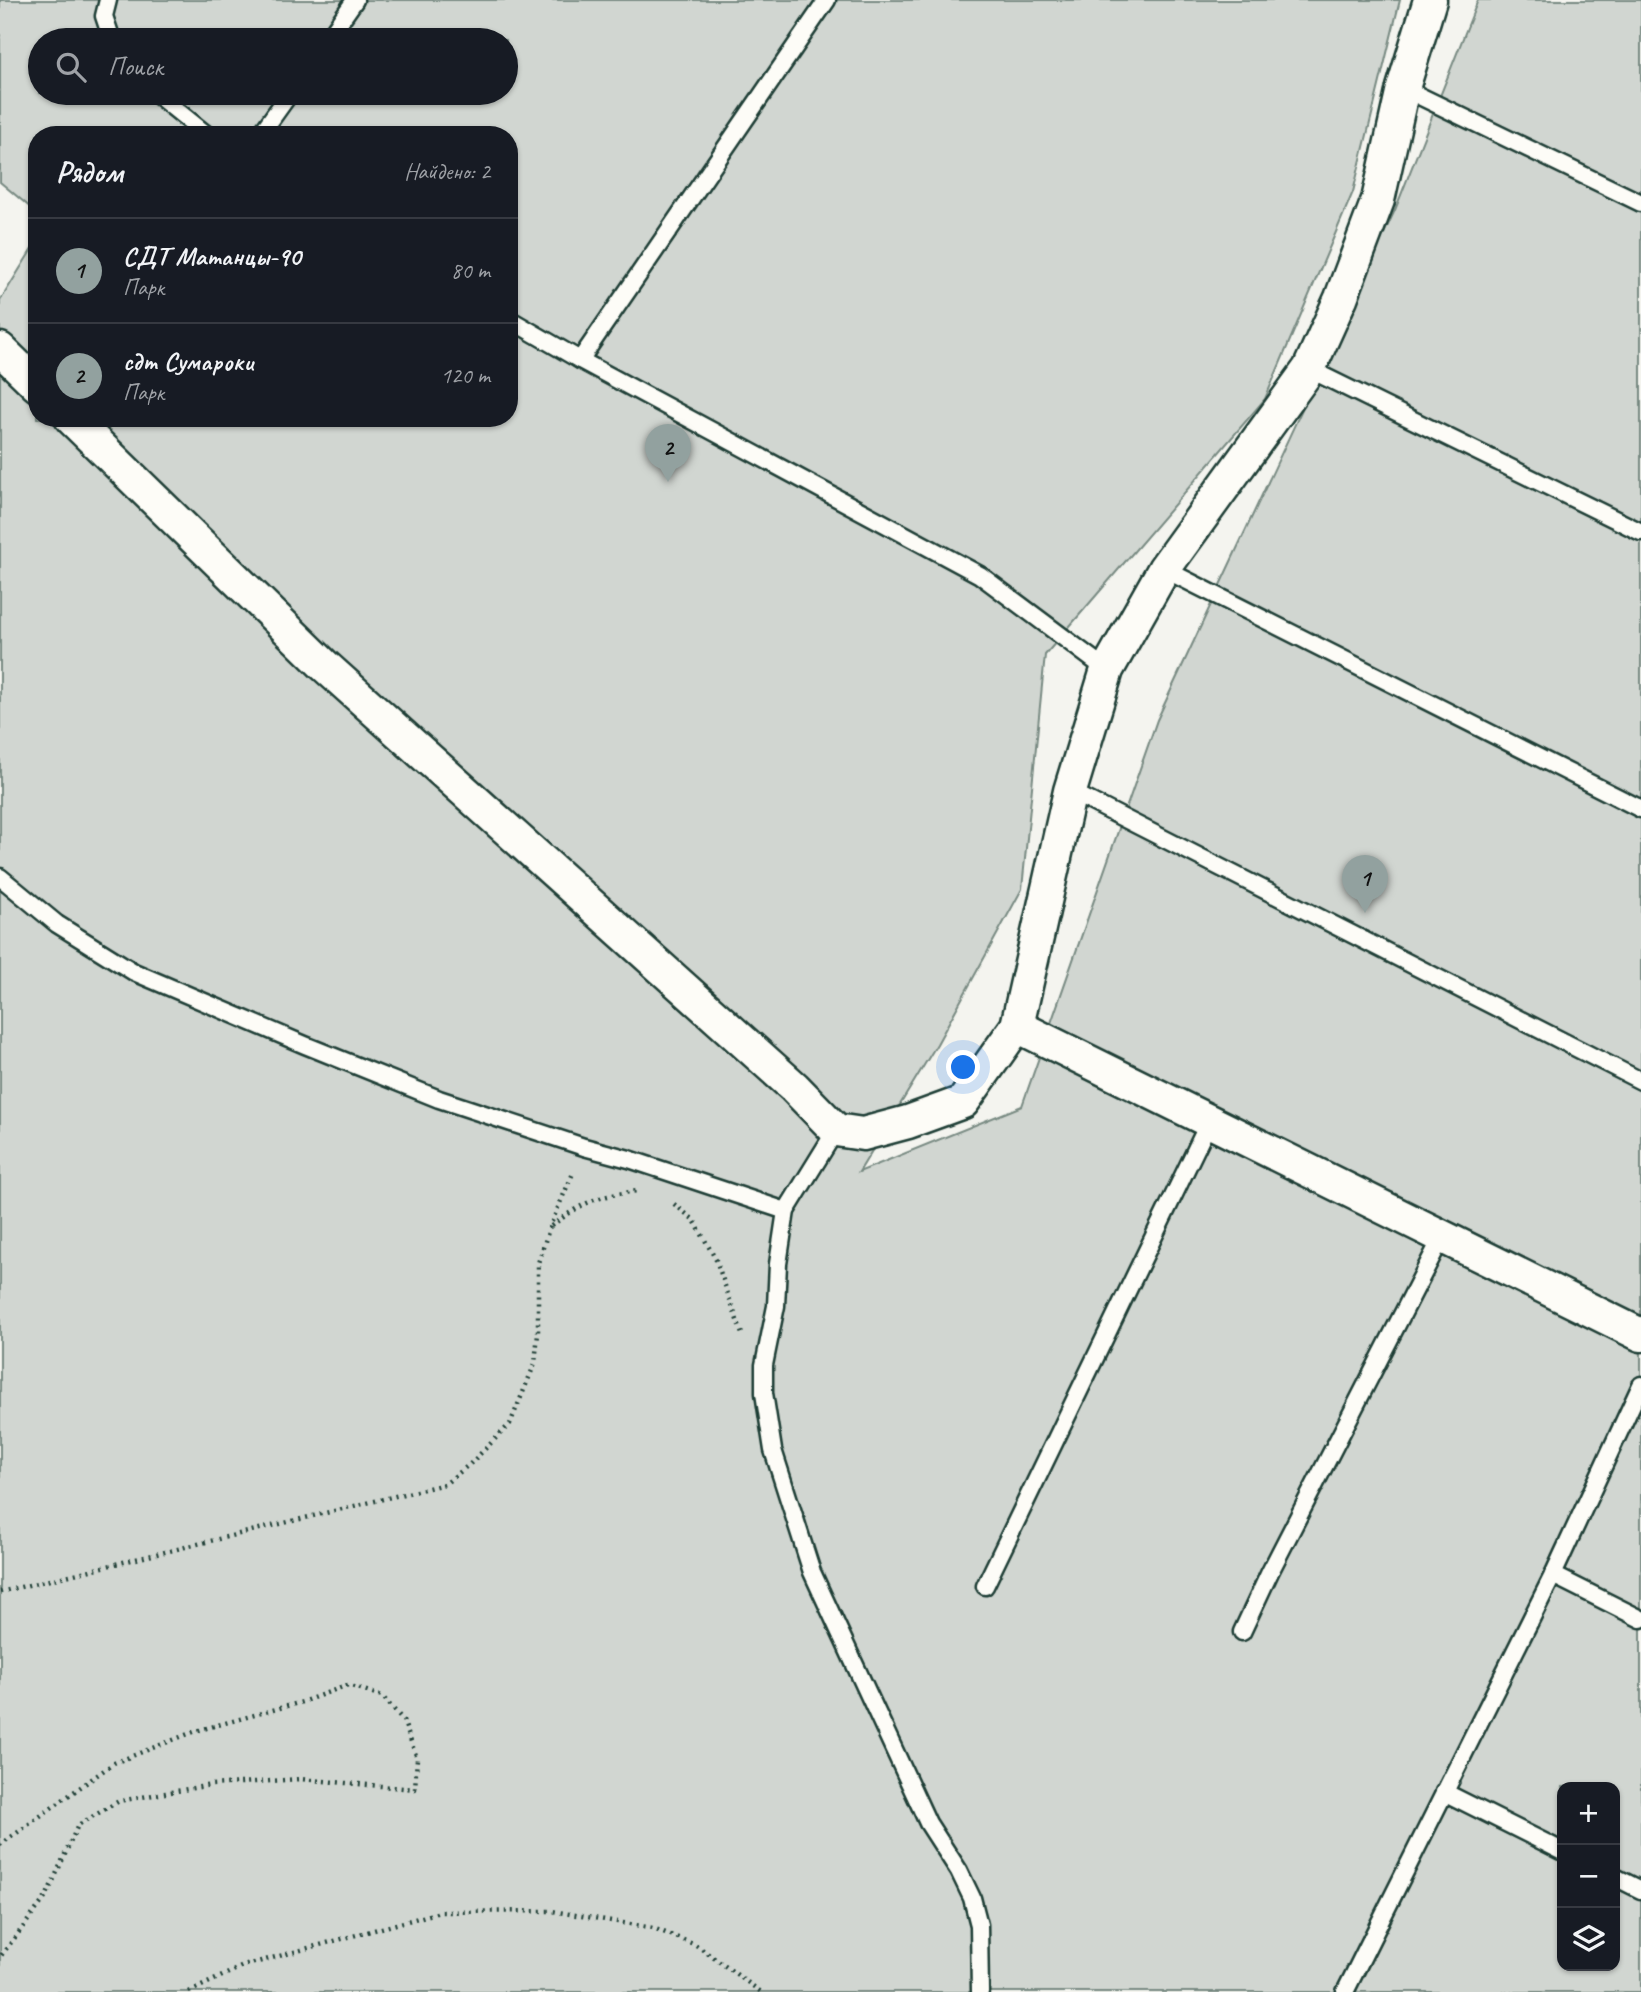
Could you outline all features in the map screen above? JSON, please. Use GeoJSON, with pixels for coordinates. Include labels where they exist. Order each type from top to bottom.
{"type":"FeatureCollection","features":[{"type":"Feature","properties":{"kind":"street"},"geometry":{"type":"LineString","coordinates":[[80,427],[324,665],[794,1087],[836,1130],[863,1134],[908,1122],[963,1102],[1017,1026],[1070,791],[1107,670],[1164,569],[1309,369],[1341,298],[1378,200],[1403,88],[1430,0]]}},
{"type":"Feature","properties":{"kind":"street"},"geometry":{"type":"LineString","coordinates":[[0,349],[28,376]]}},
{"type":"Feature","properties":{"kind":"street"},"geometry":{"type":"LineString","coordinates":[[1017,1026],[1641,1335]]}},
{"type":"Feature","properties":{"kind":"lane"},"geometry":{"type":"LineString","coordinates":[[108,0],[104,16],[108,28]]}},
{"type":"Feature","properties":{"kind":"lane"},"geometry":{"type":"LineString","coordinates":[[335,28],[355,0]]}},
{"type":"Feature","properties":{"kind":"lane"},"geometry":{"type":"LineString","coordinates":[[579,360],[827,0]]}},
{"type":"Feature","properties":{"kind":"lane"},"geometry":{"type":"LineString","coordinates":[[1403,88],[1641,202]]}},
{"type":"Feature","properties":{"kind":"lane"},"geometry":{"type":"LineString","coordinates":[[170,105],[196,126]]}},
{"type":"Feature","properties":{"kind":"lane"},"geometry":{"type":"LineString","coordinates":[[266,126],[281,105]]}},
{"type":"Feature","properties":{"kind":"lane"},"geometry":{"type":"LineString","coordinates":[[518,324],[579,360],[980,576],[1107,670]]}},
{"type":"Feature","properties":{"kind":"lane"},"geometry":{"type":"LineString","coordinates":[[1309,369],[1641,532]]}},
{"type":"Feature","properties":{"kind":"lane"},"geometry":{"type":"LineString","coordinates":[[1164,569],[1641,809]]}},
{"type":"Feature","properties":{"kind":"lane"},"geometry":{"type":"LineString","coordinates":[[1070,791],[1641,1081]]}},
{"type":"Feature","properties":{"kind":"lane"},"geometry":{"type":"LineString","coordinates":[[0,877],[57,924],[134,972],[305,1045],[439,1099],[786,1211]]}},
{"type":"Feature","properties":{"kind":"lane"},"geometry":{"type":"LineString","coordinates":[[985,1586],[1210,1120]]}},
{"type":"Feature","properties":{"kind":"lane"},"geometry":{"type":"LineString","coordinates":[[836,1130],[786,1211],[778,1264],[776,1306],[764,1365],[764,1393],[773,1450],[812,1572],[928,1823],[959,1871],[972,1898],[979,1925],[980,1992]]}},
{"type":"Feature","properties":{"kind":"lane"},"geometry":{"type":"LineString","coordinates":[[1242,1632],[1269,1572],[1442,1237]]}},
{"type":"Feature","properties":{"kind":"lane"},"geometry":{"type":"LineString","coordinates":[[1345,1992],[1553,1575],[1641,1385]]}},
{"type":"Feature","properties":{"kind":"lane"},"geometry":{"type":"LineString","coordinates":[[1553,1575],[1641,1619]]}},
{"type":"Feature","properties":{"kind":"lane"},"geometry":{"type":"LineString","coordinates":[[1444,1792],[1557,1848]]}},
{"type":"Feature","properties":{"kind":"lane"},"geometry":{"type":"LineString","coordinates":[[1620,1880],[1641,1890]]}},
{"type":"Feature","properties":{"kind":"path"},"geometry":{"type":"LineString","coordinates":[[0,1592],[445,1484],[470,1464],[510,1424],[535,1363],[538,1334],[538,1263],[550,1226],[584,1147]]}},
{"type":"Feature","properties":{"kind":"path"},"geometry":{"type":"LineString","coordinates":[[550,1226],[582,1204],[609,1195],[650,1189]]}},
{"type":"Feature","properties":{"kind":"path"},"geometry":{"type":"LineString","coordinates":[[669,1199],[694,1220],[716,1260],[746,1344]]}},
{"type":"Feature","properties":{"kind":"path"},"geometry":{"type":"LineString","coordinates":[[0,1845],[114,1763],[196,1731],[302,1702],[348,1685],[382,1696],[403,1720],[417,1758],[415,1789],[300,1779],[211,1784],[119,1801],[78,1825],[46,1897],[0,1957]]}},
{"type":"Feature","properties":{"kind":"path"},"geometry":{"type":"LineString","coordinates":[[189,1992],[243,1966],[440,1912],[540,1911],[653,1928],[696,1945],[761,1992]]}},
{"type":"Feature","properties":{"kind":"shaded area"},"geometry":{"type":"Polygon","coordinates":[[[0,0],[1400,0],[1353,192],[1265,399],[1045,655],[1022,889],[937,1044],[859,1172],[1022,1106],[1157,720],[1395,210],[1478,0],[1641,0],[1641,1992],[0,1992],[0,301],[28,256],[28,427],[518,427],[518,126],[28,126],[28,205],[0,182],[0,0]]]}},
{"type":"Feature","properties":{"kind":"place","name":"сдт Сумароки"},"geometry":{"type":"Point","coordinates":[668,482]}},
{"type":"Feature","properties":{"kind":"place","name":"СДТ Матанцы-90"},"geometry":{"type":"Point","coordinates":[1365,913]}}]}
